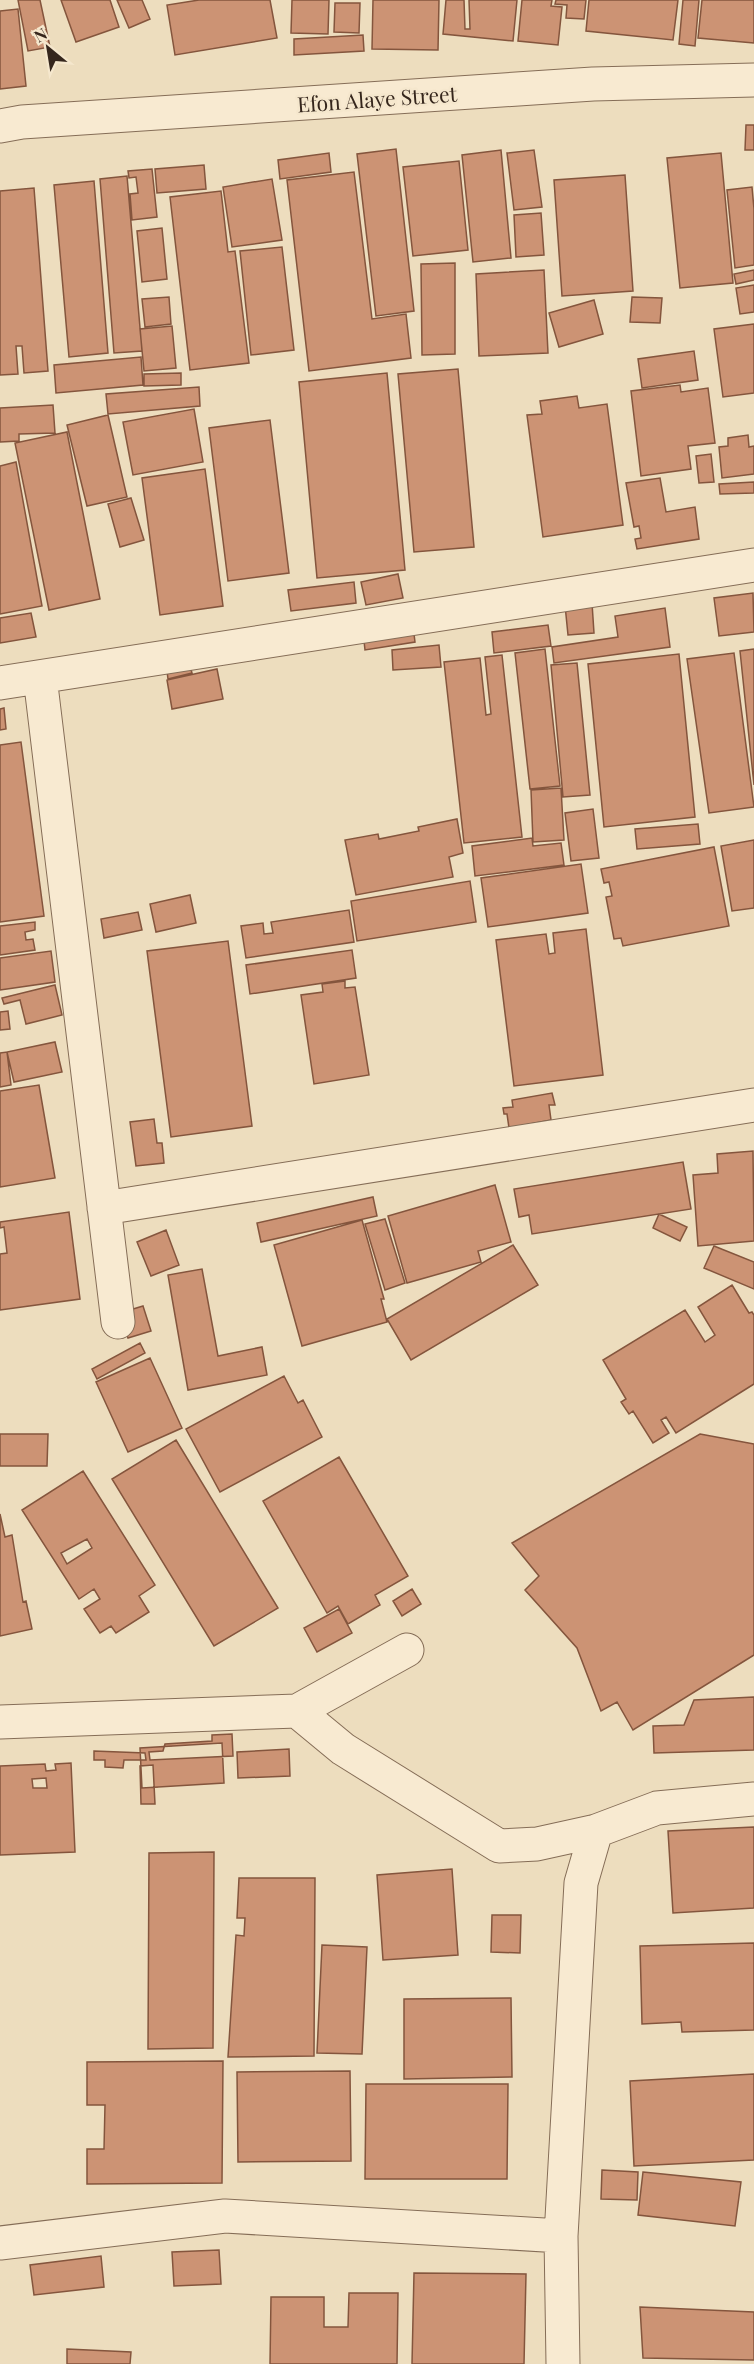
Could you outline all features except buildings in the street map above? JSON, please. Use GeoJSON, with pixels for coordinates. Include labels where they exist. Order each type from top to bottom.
{"type":"FeatureCollection","features":[{"type":"Feature","properties":{"kind":"street","name":"Efon Alaye Street"},"geometry":{"type":"LineString","coordinates":[[0,126],[22,122],[593,84],[754,80]]}},
{"type":"Feature","properties":{"kind":"street"},"geometry":{"type":"LineString","coordinates":[[0,683],[754,565]]}},
{"type":"Feature","properties":{"kind":"street"},"geometry":{"type":"LineString","coordinates":[[40,677],[118,1322]]}},
{"type":"Feature","properties":{"kind":"street"},"geometry":{"type":"LineString","coordinates":[[105,1208],[754,1105]]}},
{"type":"Feature","properties":{"kind":"street"},"geometry":{"type":"LineString","coordinates":[[0,1722],[297,1711],[407,1650]]}},
{"type":"Feature","properties":{"kind":"street"},"geometry":{"type":"LineString","coordinates":[[297,1711],[343,1749],[499,1846],[537,1844],[596,1832],[657,1808],[754,1799]]}},
{"type":"Feature","properties":{"kind":"street"},"geometry":{"type":"LineString","coordinates":[[562,2364],[561,2236],[581,1883],[596,1832]]}},
{"type":"Feature","properties":{"kind":"street"},"geometry":{"type":"LineString","coordinates":[[0,2243],[225,2216],[561,2236]]}}]}
